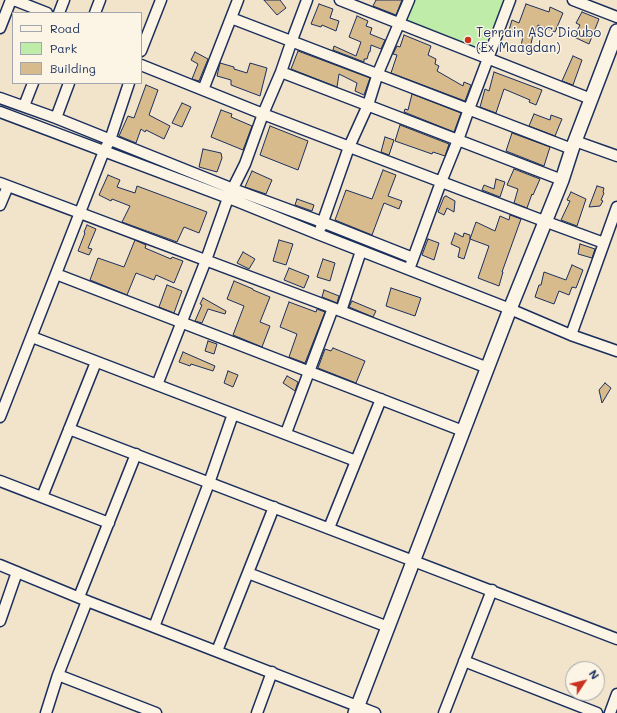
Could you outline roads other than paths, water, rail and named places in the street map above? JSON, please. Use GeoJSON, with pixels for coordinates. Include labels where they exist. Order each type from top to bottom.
{"type":"FeatureCollection","features":[{"type":"Feature","properties":{"kind":"main road"},"geometry":{"type":"LineString","coordinates":[[356,710],[544,221],[562,180],[617,31]]}},
{"type":"Feature","properties":{"kind":"street"},"geometry":{"type":"LineString","coordinates":[[0,28],[11,0]]}},
{"type":"Feature","properties":{"kind":"street"},"geometry":{"type":"LineString","coordinates":[[14,0],[44,12]]}},
{"type":"Feature","properties":{"kind":"street"},"geometry":{"type":"LineString","coordinates":[[59,12],[64,0]]}},
{"type":"Feature","properties":{"kind":"street"},"geometry":{"type":"LineString","coordinates":[[95,12],[100,0]]}},
{"type":"Feature","properties":{"kind":"street"},"geometry":{"type":"LineString","coordinates":[[142,46],[161,0]]}},
{"type":"Feature","properties":{"kind":"street"},"geometry":{"type":"LineString","coordinates":[[203,90],[238,0]]}},
{"type":"Feature","properties":{"kind":"street"},"geometry":{"type":"LineString","coordinates":[[157,385],[206,260],[228,198],[249,153],[263,114],[281,72],[307,0]]}},
{"type":"Feature","properties":{"kind":"street"},"geometry":{"type":"LineString","coordinates":[[340,0],[591,99]]}},
{"type":"Feature","properties":{"kind":"street"},"geometry":{"type":"LineString","coordinates":[[318,234],[349,147],[368,105],[378,73],[409,0]]}},
{"type":"Feature","properties":{"kind":"street"},"geometry":{"type":"LineString","coordinates":[[409,270],[440,182],[458,140],[468,109],[510,0]]}},
{"type":"Feature","properties":{"kind":"street"},"geometry":{"type":"LineString","coordinates":[[573,0],[617,17]]}},
{"type":"Feature","properties":{"kind":"street"},"geometry":{"type":"LineString","coordinates":[[231,18],[378,73],[468,109],[574,145],[617,156]]}},
{"type":"Feature","properties":{"kind":"street"},"geometry":{"type":"LineString","coordinates":[[142,65],[263,114],[604,243]]}},
{"type":"Feature","properties":{"kind":"street"},"geometry":{"type":"LineString","coordinates":[[281,72],[562,180]]}},
{"type":"Feature","properties":{"kind":"street"},"geometry":{"type":"LineString","coordinates":[[24,106],[32,84]]}},
{"type":"Feature","properties":{"kind":"street"},"geometry":{"type":"LineString","coordinates":[[56,118],[69,84]]}},
{"type":"Feature","properties":{"kind":"street"},"geometry":{"type":"LineString","coordinates":[[0,417],[3,401],[32,337],[104,151],[110,140],[129,84]]}},
{"type":"Feature","properties":{"kind":"street"},"geometry":{"type":"LineString","coordinates":[[0,98],[56,118],[233,189],[413,258]]}},
{"type":"Feature","properties":{"kind":"street"},"geometry":{"type":"LineString","coordinates":[[0,112],[240,202],[510,309],[571,335],[617,351]]}},
{"type":"Feature","properties":{"kind":"street"},"geometry":{"type":"LineString","coordinates":[[0,205],[4,184],[488,368]]}},
{"type":"Feature","properties":{"kind":"street"},"geometry":{"type":"LineString","coordinates":[[571,335],[604,243],[615,219],[617,207]]}},
{"type":"Feature","properties":{"kind":"street"},"geometry":{"type":"LineString","coordinates":[[286,433],[297,408],[309,371],[337,310],[361,251]]}},
{"type":"Feature","properties":{"kind":"street"},"geometry":{"type":"LineString","coordinates":[[56,274],[463,431]]}},
{"type":"Feature","properties":{"kind":"street"},"geometry":{"type":"LineString","coordinates":[[32,337],[356,461]]}},
{"type":"Feature","properties":{"kind":"street"},"geometry":{"type":"LineString","coordinates":[[42,497],[96,362]]}},
{"type":"Feature","properties":{"kind":"street"},"geometry":{"type":"LineString","coordinates":[[329,528],[381,399]]}},
{"type":"Feature","properties":{"kind":"street"},"geometry":{"type":"LineString","coordinates":[[154,626],[209,483],[232,414]]}},
{"type":"Feature","properties":{"kind":"street"},"geometry":{"type":"LineString","coordinates":[[69,429],[617,639]]}},
{"type":"Feature","properties":{"kind":"street"},"geometry":{"type":"LineString","coordinates":[[46,713],[109,523],[136,454]]}},
{"type":"Feature","properties":{"kind":"street"},"geometry":{"type":"LineString","coordinates":[[0,481],[109,523]]}},
{"type":"Feature","properties":{"kind":"street"},"geometry":{"type":"LineString","coordinates":[[217,651],[274,507]]}},
{"type":"Feature","properties":{"kind":"street"},"geometry":{"type":"LineString","coordinates":[[0,565],[83,599],[272,672],[356,710],[375,713]]}},
{"type":"Feature","properties":{"kind":"street"},"geometry":{"type":"LineString","coordinates":[[0,621],[17,572]]}},
{"type":"Feature","properties":{"kind":"street"},"geometry":{"type":"LineString","coordinates":[[248,573],[388,627]]}},
{"type":"Feature","properties":{"kind":"street"},"geometry":{"type":"LineString","coordinates":[[444,713],[492,590]]}},
{"type":"Feature","properties":{"kind":"street"},"geometry":{"type":"LineString","coordinates":[[464,661],[597,713]]}},
{"type":"Feature","properties":{"kind":"street"},"geometry":{"type":"LineString","coordinates":[[257,713],[272,672]]}},
{"type":"Feature","properties":{"kind":"street"},"geometry":{"type":"LineString","coordinates":[[58,675],[156,713]]}},
{"type":"Feature","properties":{"kind":"street"},"geometry":{"type":"LineString","coordinates":[[610,713],[617,694]]}},
{"type":"Feature","properties":{"kind":"place","name":"Terrain ASC Dioubo (Ex Maagdan)"},"geometry":{"type":"Point","coordinates":[468,40]}}]}
